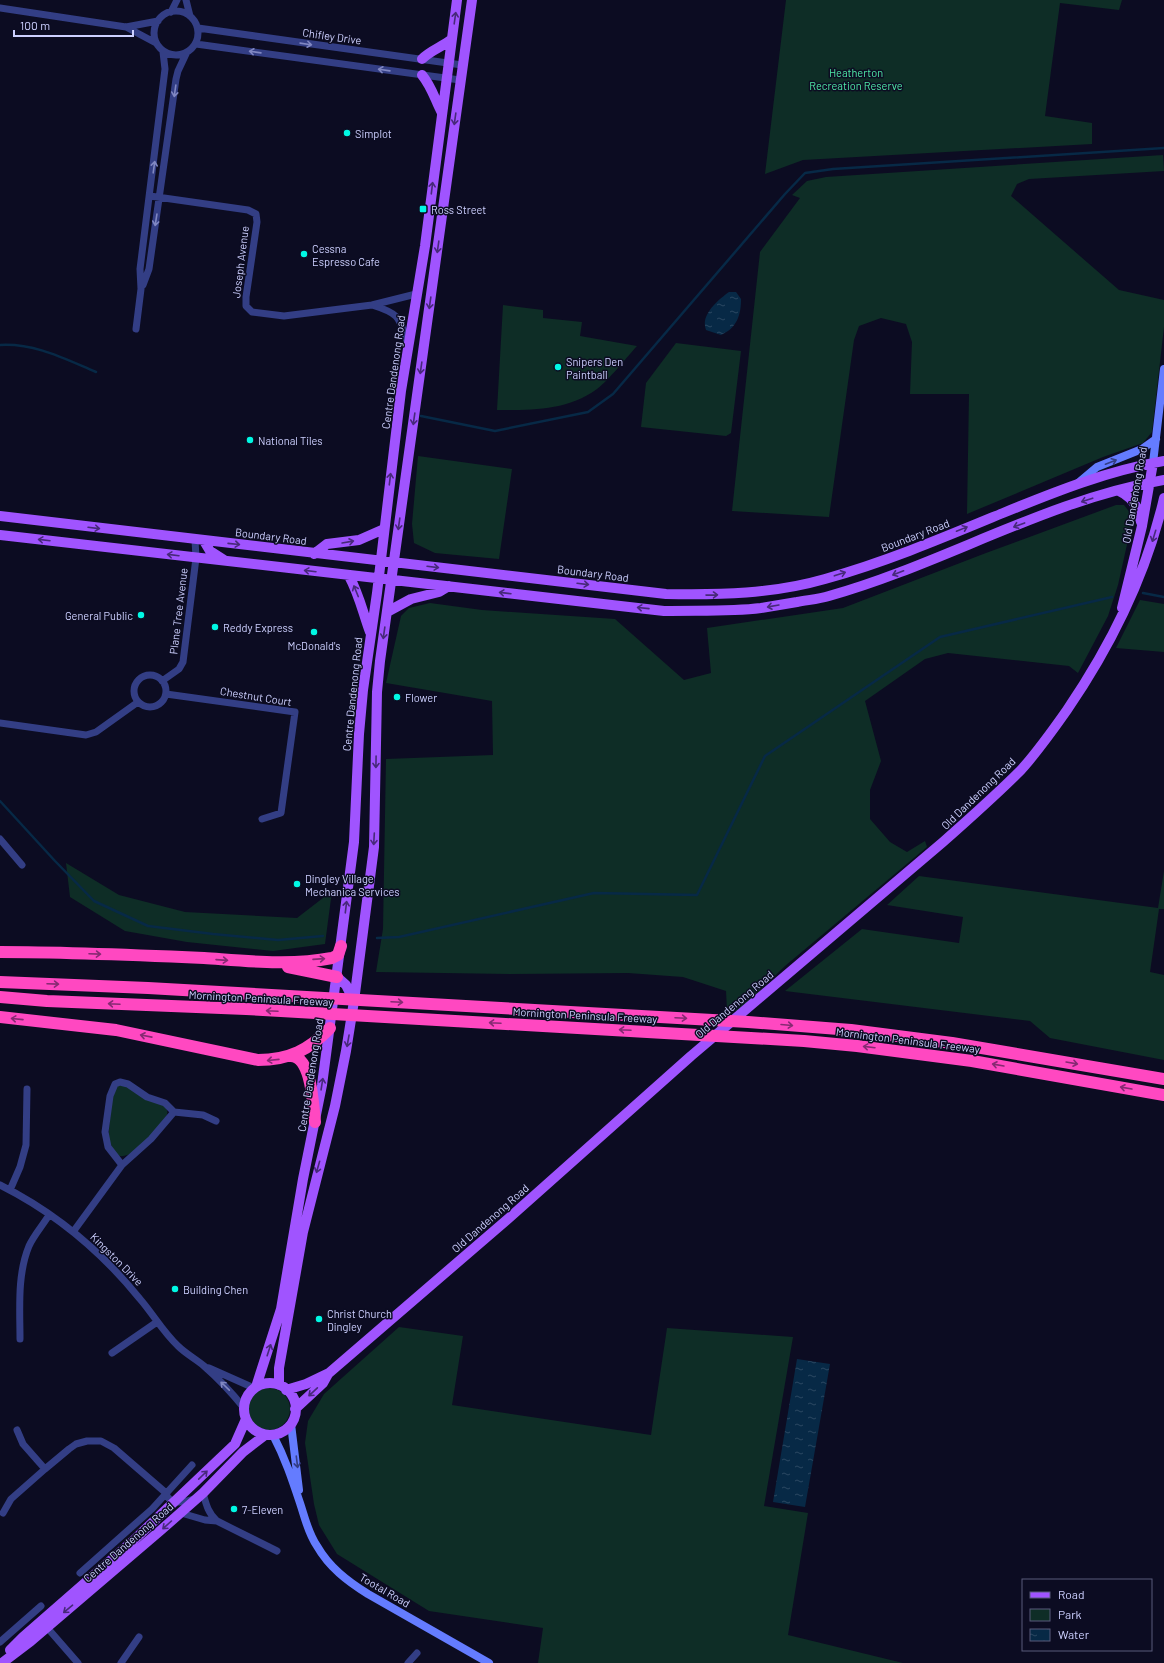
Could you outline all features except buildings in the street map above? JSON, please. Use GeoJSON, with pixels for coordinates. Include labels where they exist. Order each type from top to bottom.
{"type":"FeatureCollection","features":[{"type":"Feature","properties":{"kind":"highway"},"geometry":{"type":"LineString","coordinates":[[266,963],[332,958],[339,953],[341,946]]}},
{"type":"Feature","properties":{"kind":"highway"},"geometry":{"type":"LineString","coordinates":[[0,952],[81,953],[266,963],[324,973],[337,977]]}},
{"type":"Feature","properties":{"kind":"highway","name":"Mornington Peninsula Freeway"},"geometry":{"type":"LineString","coordinates":[[0,982],[156,988],[356,1001],[748,1022],[851,1030],[952,1043],[1164,1079]]}},
{"type":"Feature","properties":{"kind":"highway","name":"Mornington Peninsula Freeway"},"geometry":{"type":"LineString","coordinates":[[0,997],[46,1001],[356,1015],[731,1036],[856,1046],[965,1060],[1164,1095]]}},
{"type":"Feature","properties":{"kind":"highway"},"geometry":{"type":"LineString","coordinates":[[0,1017],[116,1030],[251,1059],[272,1060],[290,1056],[317,1041],[330,1028]]}},
{"type":"Feature","properties":{"kind":"highway"},"geometry":{"type":"LineString","coordinates":[[290,1056],[299,1058],[306,1069],[311,1087],[315,1122]]}},
{"type":"Feature","properties":{"kind":"main road","name":"Centre Dandenong Road"},"geometry":{"type":"LineString","coordinates":[[255,1388],[281,1309],[304,1172],[322,1086],[354,842],[360,721],[374,607],[408,344],[425,246],[457,0]]}},
{"type":"Feature","properties":{"kind":"main road"},"geometry":{"type":"LineString","coordinates":[[283,1387],[266,1384],[255,1388],[247,1397],[244,1408],[246,1419],[254,1430],[269,1435],[282,1432],[291,1424],[295,1409],[294,1400],[283,1387],[279,1368],[301,1239],[314,1181],[335,1106],[356,1001],[374,847],[377,692],[472,0]]}},
{"type":"Feature","properties":{"kind":"main road"},"geometry":{"type":"LineString","coordinates":[[422,59],[430,51],[440,47],[452,39]]}},
{"type":"Feature","properties":{"kind":"main road"},"geometry":{"type":"LineString","coordinates":[[422,75],[431,87],[436,102],[442,113]]}},
{"type":"Feature","properties":{"kind":"main road","name":"Old Dandenong Road"},"geometry":{"type":"LineString","coordinates":[[1118,624],[1142,526],[1150,483],[1164,369]]}},
{"type":"Feature","properties":{"kind":"main road"},"geometry":{"type":"LineString","coordinates":[[1078,482],[1097,467],[1142,449],[1156,439]]}},
{"type":"Feature","properties":{"kind":"main road","name":"Boundary Road"},"geometry":{"type":"LineString","coordinates":[[0,516],[314,554],[666,594],[714,595],[764,591],[824,580],[885,560],[1078,482],[1116,471],[1164,461]]}},
{"type":"Feature","properties":{"kind":"main road"},"geometry":{"type":"LineString","coordinates":[[0,535],[664,611],[760,608],[828,596],[894,575],[998,532],[1055,511],[1119,491],[1164,480]]}},
{"type":"Feature","properties":{"kind":"main road"},"geometry":{"type":"LineString","coordinates":[[1119,491],[1133,502],[1140,515],[1142,526]]}},
{"type":"Feature","properties":{"kind":"main road","name":"Old Dandenong Road"},"geometry":{"type":"LineString","coordinates":[[283,1387],[306,1384],[329,1373],[509,1218],[691,1056],[943,842],[1022,769],[1056,726],[1091,673],[1118,624],[1134,593],[1144,568],[1164,498]]}},
{"type":"Feature","properties":{"kind":"main road"},"geometry":{"type":"LineString","coordinates":[[314,554],[327,544],[360,540],[384,529]]}},
{"type":"Feature","properties":{"kind":"main road"},"geometry":{"type":"LineString","coordinates":[[200,540],[210,551],[226,561]]}},
{"type":"Feature","properties":{"kind":"main road"},"geometry":{"type":"LineString","coordinates":[[349,576],[358,592],[371,634]]}},
{"type":"Feature","properties":{"kind":"main road"},"geometry":{"type":"LineString","coordinates":[[374,607],[387,611],[411,599],[439,592],[449,586]]}},
{"type":"Feature","properties":{"kind":"main road"},"geometry":{"type":"LineString","coordinates":[[337,977],[346,985],[356,1001]]}},
{"type":"Feature","properties":{"kind":"main road"},"geometry":{"type":"LineString","coordinates":[[330,1028],[356,1001]]}},
{"type":"Feature","properties":{"kind":"main road","name":"Old Dandenong Road"},"geometry":{"type":"LineString","coordinates":[[295,1409],[323,1383],[329,1373]]}},
{"type":"Feature","properties":{"kind":"main road","name":"Centre Dandenong Road"},"geometry":{"type":"LineString","coordinates":[[2,1663],[236,1444],[246,1419]]}},
{"type":"Feature","properties":{"kind":"main road","name":"Tootal Road"},"geometry":{"type":"LineString","coordinates":[[291,1424],[301,1506]]}},
{"type":"Feature","properties":{"kind":"main road","name":"Centre Dandenong Road"},"geometry":{"type":"LineString","coordinates":[[0,1660],[23,1637],[45,1624],[181,1513],[200,1496],[243,1452],[269,1435]]}},
{"type":"Feature","properties":{"kind":"main road","name":"Tootal Road"},"geometry":{"type":"LineString","coordinates":[[269,1435],[284,1455],[309,1531],[316,1545],[331,1566],[343,1577],[368,1594],[489,1663]]}},
{"type":"Feature","properties":{"kind":"street"},"geometry":{"type":"LineString","coordinates":[[171,12],[177,0]]}},
{"type":"Feature","properties":{"kind":"street"},"geometry":{"type":"LineString","coordinates":[[163,52],[174,56],[186,54],[192,50],[196,44],[198,39],[198,28],[190,16],[186,0]]}},
{"type":"Feature","properties":{"kind":"street"},"geometry":{"type":"LineString","coordinates":[[0,8],[126,27],[158,21]]}},
{"type":"Feature","properties":{"kind":"street"},"geometry":{"type":"LineString","coordinates":[[136,329],[141,289],[140,269],[165,69],[163,52],[156,43],[154,28],[161,17],[171,12],[178,11],[190,16]]}},
{"type":"Feature","properties":{"kind":"street"},"geometry":{"type":"LineString","coordinates":[[126,27],[156,43]]}},
{"type":"Feature","properties":{"kind":"street","name":"Chifley Drive"},"geometry":{"type":"LineString","coordinates":[[198,28],[462,65]]}},
{"type":"Feature","properties":{"kind":"street"},"geometry":{"type":"LineString","coordinates":[[196,44],[460,80]]}},
{"type":"Feature","properties":{"kind":"street"},"geometry":{"type":"LineString","coordinates":[[141,289],[149,269],[176,79],[186,54]]}},
{"type":"Feature","properties":{"kind":"street","name":"Joseph Avenue"},"geometry":{"type":"LineString","coordinates":[[150,196],[248,210],[256,214],[246,297],[246,306],[252,312],[284,316],[372,305],[416,294]]}},
{"type":"Feature","properties":{"kind":"street","name":"Joseph Avenue"},"geometry":{"type":"LineString","coordinates":[[372,305],[390,311],[399,319],[408,344]]}},
{"type":"Feature","properties":{"kind":"street","name":"Plane Tree Avenue"},"geometry":{"type":"LineString","coordinates":[[162,681],[179,669],[183,662],[196,558],[200,540]]}},
{"type":"Feature","properties":{"kind":"street"},"geometry":{"type":"LineString","coordinates":[[147,675],[153,675],[162,681],[165,686],[166,694],[156,706],[145,706],[138,702],[135,698],[135,686],[141,678],[147,675]]}},
{"type":"Feature","properties":{"kind":"street","name":"Chestnut Court"},"geometry":{"type":"LineString","coordinates":[[166,694],[295,712],[281,813],[262,819]]}},
{"type":"Feature","properties":{"kind":"street"},"geometry":{"type":"LineString","coordinates":[[0,723],[86,735],[96,732],[138,702]]}},
{"type":"Feature","properties":{"kind":"street"},"geometry":{"type":"LineString","coordinates":[[0,838],[22,864]]}},
{"type":"Feature","properties":{"kind":"street"},"geometry":{"type":"LineString","coordinates":[[122,1165],[108,1148],[105,1132],[110,1096],[115,1084],[120,1082],[128,1084],[147,1097],[165,1103],[174,1112],[203,1115],[216,1121]]}},
{"type":"Feature","properties":{"kind":"street"},"geometry":{"type":"LineString","coordinates":[[10,1190],[20,1167],[26,1145],[27,1089]]}},
{"type":"Feature","properties":{"kind":"street"},"geometry":{"type":"LineString","coordinates":[[73,1232],[122,1165],[152,1139],[174,1112]]}},
{"type":"Feature","properties":{"kind":"street","name":"Kingston Drive"},"geometry":{"type":"LineString","coordinates":[[0,1185],[50,1215],[73,1232],[114,1269],[141,1299],[157,1322],[179,1348],[203,1366],[228,1389],[244,1408]]}},
{"type":"Feature","properties":{"kind":"street"},"geometry":{"type":"LineString","coordinates":[[20,1339],[21,1283],[23,1267],[30,1246],[50,1215]]}},
{"type":"Feature","properties":{"kind":"street"},"geometry":{"type":"LineString","coordinates":[[112,1353],[157,1322]]}},
{"type":"Feature","properties":{"kind":"street","name":"Kingston Drive"},"geometry":{"type":"LineString","coordinates":[[203,1366],[255,1388]]}},
{"type":"Feature","properties":{"kind":"street"},"geometry":{"type":"LineString","coordinates":[[17,1430],[24,1444],[45,1469]]}},
{"type":"Feature","properties":{"kind":"street"},"geometry":{"type":"LineString","coordinates":[[3,1514],[11,1499],[76,1444],[87,1441],[100,1441],[114,1448],[166,1493],[166,1496],[170,1500],[175,1502],[186,1502],[200,1496],[211,1516],[217,1521],[277,1551]]}},
{"type":"Feature","properties":{"kind":"street","name":"Centre Dandenong Road"},"geometry":{"type":"LineString","coordinates":[[80,1573],[152,1509],[192,1466]]}},
{"type":"Feature","properties":{"kind":"street"},"geometry":{"type":"LineString","coordinates":[[166,1493],[188,1490]]}},
{"type":"Feature","properties":{"kind":"street"},"geometry":{"type":"LineString","coordinates":[[181,1513],[205,1520],[217,1521]]}},
{"type":"Feature","properties":{"kind":"street"},"geometry":{"type":"LineString","coordinates":[[0,1642],[41,1606]]}},
{"type":"Feature","properties":{"kind":"street"},"geometry":{"type":"LineString","coordinates":[[45,1624],[78,1663]]}},
{"type":"Feature","properties":{"kind":"street"},"geometry":{"type":"LineString","coordinates":[[121,1663],[139,1637]]}},
{"type":"Feature","properties":{"kind":"street"},"geometry":{"type":"LineString","coordinates":[[408,1663],[417,1653]]}},
{"type":"Feature","properties":{"kind":"green space","name":"Heatherton Recreation Reserve"},"geometry":{"type":"Polygon","coordinates":[[[786,0],[1122,0],[1119,10],[1060,3],[1045,116],[1092,123],[1092,144],[803,160],[765,174],[786,0]]]}},
{"type":"Feature","properties":{"kind":"green space"},"geometry":{"type":"Polygon","coordinates":[[[1163,155],[1164,171],[1029,179],[1017,184],[1011,196],[1119,290],[1164,300],[1164,327],[1152,432],[1143,443],[1103,457],[967,514],[969,394],[910,394],[912,342],[906,324],[881,318],[859,326],[854,340],[829,517],[732,511],[760,252],[800,198],[792,195],[807,181],[826,177],[1163,155]]]}},
{"type":"Feature","properties":{"kind":"green space","name":"Snipers Den Paintball"},"geometry":{"type":"Polygon","coordinates":[[[503,305],[543,310],[543,318],[582,322],[580,336],[637,346],[597,389],[574,402],[549,408],[497,410],[503,305]]]}},
{"type":"Feature","properties":{"kind":"green space","name":"Snipers Den Paintball"},"geometry":{"type":"Polygon","coordinates":[[[676,343],[741,351],[731,433],[726,436],[641,427],[646,383],[676,343]]]}},
{"type":"Feature","properties":{"kind":"green space"},"geometry":{"type":"Polygon","coordinates":[[[418,456],[512,469],[499,559],[435,553],[414,543],[412,524],[418,456]]]}},
{"type":"Feature","properties":{"kind":"green space"},"geometry":{"type":"Polygon","coordinates":[[[1116,505],[1124,505],[1131,514],[1132,522],[1118,585],[1108,616],[1078,673],[1069,666],[948,653],[925,659],[865,701],[881,761],[870,790],[870,819],[890,842],[907,852],[925,841],[927,847],[785,966],[739,1011],[727,1010],[726,991],[683,977],[628,973],[511,974],[376,972],[383,929],[386,759],[493,755],[492,701],[386,683],[401,616],[409,608],[430,603],[482,610],[615,619],[684,680],[711,673],[707,628],[843,608],[1116,505]]]}},
{"type":"Feature","properties":{"kind":"green space"},"geometry":{"type":"Polygon","coordinates":[[[1140,600],[1164,604],[1164,652],[1116,648],[1140,600]]]}},
{"type":"Feature","properties":{"kind":"green space"},"geometry":{"type":"Polygon","coordinates":[[[66,863],[119,895],[185,912],[297,918],[332,891],[325,944],[273,951],[187,942],[125,931],[70,897],[66,863]]]}},
{"type":"Feature","properties":{"kind":"green space"},"geometry":{"type":"Polygon","coordinates":[[[1164,871],[1164,909],[1159,909],[1150,972],[1164,975],[1164,1060],[1050,1038],[1030,1021],[785,991],[862,929],[959,943],[963,917],[887,905],[919,876],[1158,908],[1164,871]]]}},
{"type":"Feature","properties":{"kind":"green space"},"geometry":{"type":"Polygon","coordinates":[[[124,1085],[162,1104],[166,1109],[167,1115],[138,1149],[123,1156],[116,1155],[108,1139],[112,1098],[117,1086],[124,1085]]]}},
{"type":"Feature","properties":{"kind":"green space"},"geometry":{"type":"Polygon","coordinates":[[[399,1327],[463,1336],[452,1405],[651,1435],[667,1328],[793,1337],[764,1506],[808,1513],[788,1635],[903,1663],[538,1663],[543,1628],[429,1611],[337,1554],[319,1525],[314,1504],[305,1443],[308,1421],[324,1394],[399,1327]]]}},
{"type":"Feature","properties":{"kind":"green space"},"geometry":{"type":"Polygon","coordinates":[[[265,1388],[273,1388],[281,1391],[287,1397],[290,1409],[287,1421],[281,1427],[273,1430],[265,1430],[257,1427],[251,1421],[248,1413],[248,1405],[251,1397],[257,1391],[265,1388]]]}},
{"type":"Feature","properties":{"kind":"water"},"geometry":{"type":"Polygon","coordinates":[[[729,292],[736,292],[741,299],[739,316],[734,325],[731,329],[721,335],[706,330],[706,319],[711,308],[729,292]]]}},
{"type":"Feature","properties":{"kind":"water"},"geometry":{"type":"Polygon","coordinates":[[[797,1359],[830,1364],[805,1507],[773,1502],[797,1359]]]}},
{"type":"Feature","properties":{"kind":"waterway"},"geometry":{"type":"LineString","coordinates":[[421,416],[495,431],[588,412],[613,394],[785,194],[805,173],[833,169],[1164,148]]}},
{"type":"Feature","properties":{"kind":"waterway"},"geometry":{"type":"LineString","coordinates":[[0,345],[13,345],[38,349],[96,372]]}},
{"type":"Feature","properties":{"kind":"waterway"},"geometry":{"type":"LineString","coordinates":[[1143,593],[1164,597]]}},
{"type":"Feature","properties":{"kind":"waterway"},"geometry":{"type":"LineString","coordinates":[[377,938],[399,937],[594,893],[697,895],[765,756],[940,637],[1112,597]]}},
{"type":"Feature","properties":{"kind":"waterway"},"geometry":{"type":"LineString","coordinates":[[0,801],[94,901],[148,926],[278,940],[323,936]]}},
{"type":"Feature","properties":{"kind":"place","name":"Simplot"},"geometry":{"type":"Point","coordinates":[347,133]}},
{"type":"Feature","properties":{"kind":"place","name":"Ross Street"},"geometry":{"type":"Point","coordinates":[423,209]}},
{"type":"Feature","properties":{"kind":"place","name":"Cessna Espresso Cafe"},"geometry":{"type":"Point","coordinates":[304,254]}},
{"type":"Feature","properties":{"kind":"place","name":"Snipers Den Paintball"},"geometry":{"type":"Point","coordinates":[558,367]}},
{"type":"Feature","properties":{"kind":"place","name":"National Tiles"},"geometry":{"type":"Point","coordinates":[250,440]}},
{"type":"Feature","properties":{"kind":"place","name":"General Public"},"geometry":{"type":"Point","coordinates":[141,615]}},
{"type":"Feature","properties":{"kind":"place","name":"Reddy Express"},"geometry":{"type":"Point","coordinates":[215,627]}},
{"type":"Feature","properties":{"kind":"place","name":"McDonald's"},"geometry":{"type":"Point","coordinates":[314,632]}},
{"type":"Feature","properties":{"kind":"place","name":"Flower"},"geometry":{"type":"Point","coordinates":[397,697]}},
{"type":"Feature","properties":{"kind":"place","name":"Dingley Village Mechanica Services"},"geometry":{"type":"Point","coordinates":[297,884]}},
{"type":"Feature","properties":{"kind":"place","name":"Building Chen"},"geometry":{"type":"Point","coordinates":[175,1289]}},
{"type":"Feature","properties":{"kind":"place","name":"Christ Church Dingley"},"geometry":{"type":"Point","coordinates":[319,1319]}},
{"type":"Feature","properties":{"kind":"place","name":"7-Eleven"},"geometry":{"type":"Point","coordinates":[234,1509]}}]}
